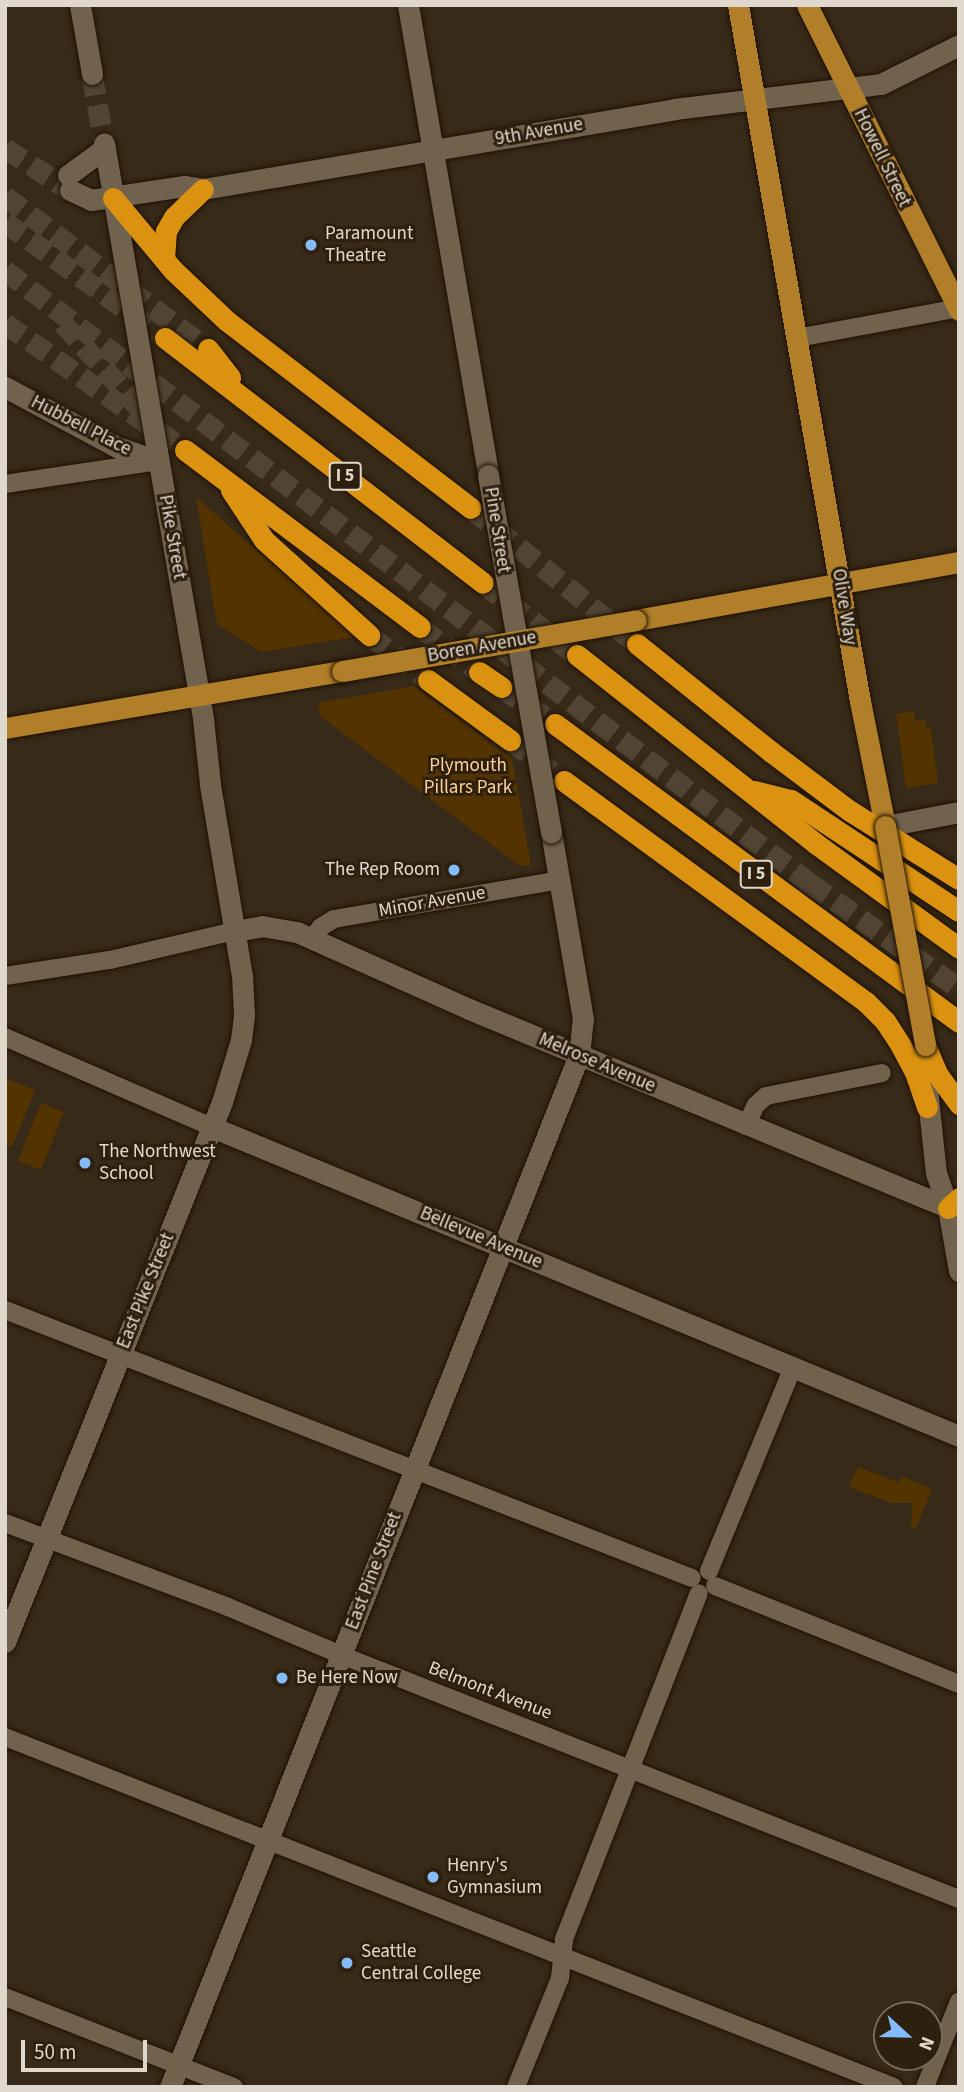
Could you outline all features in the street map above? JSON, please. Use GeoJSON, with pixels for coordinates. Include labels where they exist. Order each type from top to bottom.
{"type":"FeatureCollection","features":[{"type":"Feature","properties":{"kind":"highway"},"geometry":{"type":"LineString","coordinates":[[163,259],[166,231],[174,217],[203,188]]}},
{"type":"Feature","properties":{"kind":"highway"},"geometry":{"type":"LineString","coordinates":[[113,198],[163,259],[228,321],[471,508]]}},
{"type":"Feature","properties":{"kind":"highway","name":"I 5"},"geometry":{"type":"LineString","coordinates":[[166,338],[483,583]]}},
{"type":"Feature","properties":{"kind":"highway"},"geometry":{"type":"LineString","coordinates":[[208,349],[248,401]]}},
{"type":"Feature","properties":{"kind":"highway"},"geometry":{"type":"LineString","coordinates":[[185,450],[419,626]]}},
{"type":"Feature","properties":{"kind":"highway"},"geometry":{"type":"LineString","coordinates":[[222,477],[264,540],[369,635]]}},
{"type":"Feature","properties":{"kind":"highway"},"geometry":{"type":"LineString","coordinates":[[637,644],[770,751],[850,811],[959,879]]}},
{"type":"Feature","properties":{"kind":"highway"},"geometry":{"type":"LineString","coordinates":[[577,655],[863,879],[959,948]]}},
{"type":"Feature","properties":{"kind":"highway"},"geometry":{"type":"LineString","coordinates":[[479,671],[501,687]]}},
{"type":"Feature","properties":{"kind":"highway"},"geometry":{"type":"LineString","coordinates":[[428,680],[510,740]]}},
{"type":"Feature","properties":{"kind":"highway","name":"I 5"},"geometry":{"type":"LineString","coordinates":[[555,724],[959,1022]]}},
{"type":"Feature","properties":{"kind":"highway"},"geometry":{"type":"LineString","coordinates":[[564,781],[866,1002],[900,1044],[915,1072],[927,1107]]}},
{"type":"Feature","properties":{"kind":"highway"},"geometry":{"type":"LineString","coordinates":[[747,789],[791,800],[959,911]]}},
{"type":"Feature","properties":{"kind":"highway"},"geometry":{"type":"LineString","coordinates":[[925,1045],[938,1075],[959,1104]]}},
{"type":"Feature","properties":{"kind":"main road"},"geometry":{"type":"LineString","coordinates":[[80,5],[92,74]]}},
{"type":"Feature","properties":{"kind":"main road","name":"Pine Street"},"geometry":{"type":"LineString","coordinates":[[408,5],[583,1019],[579,1055]]}},
{"type":"Feature","properties":{"kind":"main road","name":"Olive Way"},"geometry":{"type":"LineString","coordinates":[[738,5],[925,1045],[927,1107],[936,1172],[955,1206],[959,1272]]}},
{"type":"Feature","properties":{"kind":"main road","name":"Howell Street"},"geometry":{"type":"LineString","coordinates":[[807,5],[959,309]]}},
{"type":"Feature","properties":{"kind":"main road","name":"9th Avenue"},"geometry":{"type":"LineString","coordinates":[[69,183],[89,200],[185,186],[203,188],[432,148],[754,98],[881,84],[959,45]]}},
{"type":"Feature","properties":{"kind":"main road","name":"Pike Street"},"geometry":{"type":"LineString","coordinates":[[69,183],[104,146],[199,695],[209,784],[235,932]]}},
{"type":"Feature","properties":{"kind":"main road","name":"Hubbell Place"},"geometry":{"type":"LineString","coordinates":[[5,387],[117,447],[159,461]]}},
{"type":"Feature","properties":{"kind":"main road","name":"Boren Avenue"},"geometry":{"type":"LineString","coordinates":[[5,728],[959,562]]}},
{"type":"Feature","properties":{"kind":"main road"},"geometry":{"type":"LineString","coordinates":[[885,826],[959,812]]}},
{"type":"Feature","properties":{"kind":"main road","name":"Melrose Avenue"},"geometry":{"type":"LineString","coordinates":[[235,932],[269,926],[297,932],[746,1126],[955,1206]]}},
{"type":"Feature","properties":{"kind":"main road","name":"East Pike Street"},"geometry":{"type":"LineString","coordinates":[[5,1642],[212,1127],[243,1027],[243,986],[235,932]]}},
{"type":"Feature","properties":{"kind":"main road","name":"East Pine Street"},"geometry":{"type":"LineString","coordinates":[[170,2087],[579,1055]]}},
{"type":"Feature","properties":{"kind":"main road","name":"Bellevue Avenue"},"geometry":{"type":"LineString","coordinates":[[212,1127],[959,1436]]}},
{"type":"Feature","properties":{"kind":"street"},"geometry":{"type":"LineString","coordinates":[[797,338],[959,309]]}},
{"type":"Feature","properties":{"kind":"street"},"geometry":{"type":"LineString","coordinates":[[5,484],[159,461]]}},
{"type":"Feature","properties":{"kind":"street","name":"Minor Avenue"},"geometry":{"type":"LineString","coordinates":[[311,939],[321,927],[334,919],[560,880]]}},
{"type":"Feature","properties":{"kind":"street"},"geometry":{"type":"LineString","coordinates":[[5,976],[110,960],[235,932]]}},
{"type":"Feature","properties":{"kind":"street","name":"Bellevue Avenue"},"geometry":{"type":"LineString","coordinates":[[5,1037],[212,1127]]}},
{"type":"Feature","properties":{"kind":"street"},"geometry":{"type":"LineString","coordinates":[[746,1126],[756,1105],[766,1096],[882,1073]]}},
{"type":"Feature","properties":{"kind":"street"},"geometry":{"type":"LineString","coordinates":[[5,1310],[959,1684]]}},
{"type":"Feature","properties":{"kind":"street"},"geometry":{"type":"LineString","coordinates":[[516,2087],[560,1978],[564,1939],[704,1582],[793,1367]]}},
{"type":"Feature","properties":{"kind":"street","name":"Belmont Avenue"},"geometry":{"type":"LineString","coordinates":[[5,1523],[228,1607],[341,1655],[959,1899]]}},
{"type":"Feature","properties":{"kind":"street"},"geometry":{"type":"LineString","coordinates":[[5,1737],[871,2083],[894,2087]]}},
{"type":"Feature","properties":{"kind":"street"},"geometry":{"type":"LineString","coordinates":[[5,1997],[234,2087]]}},
{"type":"Feature","properties":{"kind":"street"},"geometry":{"type":"LineString","coordinates":[[925,2087],[959,2001]]}},
{"type":"Feature","properties":{"kind":"green space"},"geometry":{"type":"Polygon","coordinates":[[[196,497],[355,637],[261,652],[217,624],[196,497]]]}},
{"type":"Feature","properties":{"kind":"green space","name":"Plymouth Pillars Park"},"geometry":{"type":"Polygon","coordinates":[[[414,686],[512,759],[531,865],[520,866],[320,716],[318,703],[414,686]]]}},
{"type":"Feature","properties":{"kind":"green space"},"geometry":{"type":"Polygon","coordinates":[[[914,711],[915,721],[925,720],[926,728],[931,728],[938,783],[906,788],[896,714],[914,711]]]}},
{"type":"Feature","properties":{"kind":"green space"},"geometry":{"type":"Polygon","coordinates":[[[5,1078],[35,1090],[12,1147],[5,1144],[5,1078]]]}},
{"type":"Feature","properties":{"kind":"green space"},"geometry":{"type":"Polygon","coordinates":[[[41,1103],[64,1112],[41,1170],[18,1161],[41,1103]]]}},
{"type":"Feature","properties":{"kind":"green space"},"geometry":{"type":"Polygon","coordinates":[[[858,1467],[898,1482],[903,1477],[932,1489],[916,1529],[911,1527],[912,1503],[891,1503],[849,1487],[858,1467]]]}},
{"type":"Feature","properties":{"kind":"tunnel"},"geometry":{"type":"LineString","coordinates":[[92,74],[104,143]]}},
{"type":"Feature","properties":{"kind":"tunnel"},"geometry":{"type":"LineString","coordinates":[[5,148],[70,190]]}},
{"type":"Feature","properties":{"kind":"tunnel"},"geometry":{"type":"LineString","coordinates":[[5,196],[208,349]]}},
{"type":"Feature","properties":{"kind":"tunnel"},"geometry":{"type":"LineString","coordinates":[[5,222],[165,338]]}},
{"type":"Feature","properties":{"kind":"tunnel"},"geometry":{"type":"LineString","coordinates":[[5,270],[810,883],[959,988]]}},
{"type":"Feature","properties":{"kind":"tunnel"},"geometry":{"type":"LineString","coordinates":[[5,323],[185,450]]}},
{"type":"Feature","properties":{"kind":"tunnel"},"geometry":{"type":"LineString","coordinates":[[63,323],[156,426]]}},
{"type":"Feature","properties":{"kind":"tunnel"},"geometry":{"type":"LineString","coordinates":[[471,508],[637,644]]}},
{"type":"Feature","properties":{"kind":"tunnel"},"geometry":{"type":"LineString","coordinates":[[483,583],[577,655]]}},
{"type":"Feature","properties":{"kind":"tunnel"},"geometry":{"type":"LineString","coordinates":[[420,627],[479,672]]}},
{"type":"Feature","properties":{"kind":"tunnel"},"geometry":{"type":"LineString","coordinates":[[369,635],[428,680]]}},
{"type":"Feature","properties":{"kind":"tunnel"},"geometry":{"type":"LineString","coordinates":[[501,687],[555,724]]}},
{"type":"Feature","properties":{"kind":"tunnel"},"geometry":{"type":"LineString","coordinates":[[510,740],[564,781]]}},
{"type":"Feature","properties":{"kind":"place","name":"Paramount Theatre"},"geometry":{"type":"Point","coordinates":[311,245]}},
{"type":"Feature","properties":{"kind":"place","name":"The Rep Room"},"geometry":{"type":"Point","coordinates":[454,870]}},
{"type":"Feature","properties":{"kind":"place","name":"The Northwest School"},"geometry":{"type":"Point","coordinates":[85,1163]}},
{"type":"Feature","properties":{"kind":"place","name":"Be Here Now"},"geometry":{"type":"Point","coordinates":[282,1678]}},
{"type":"Feature","properties":{"kind":"place","name":"Henry's Gymnasium"},"geometry":{"type":"Point","coordinates":[433,1877]}},
{"type":"Feature","properties":{"kind":"place","name":"Seattle Central College"},"geometry":{"type":"Point","coordinates":[347,1963]}}]}
